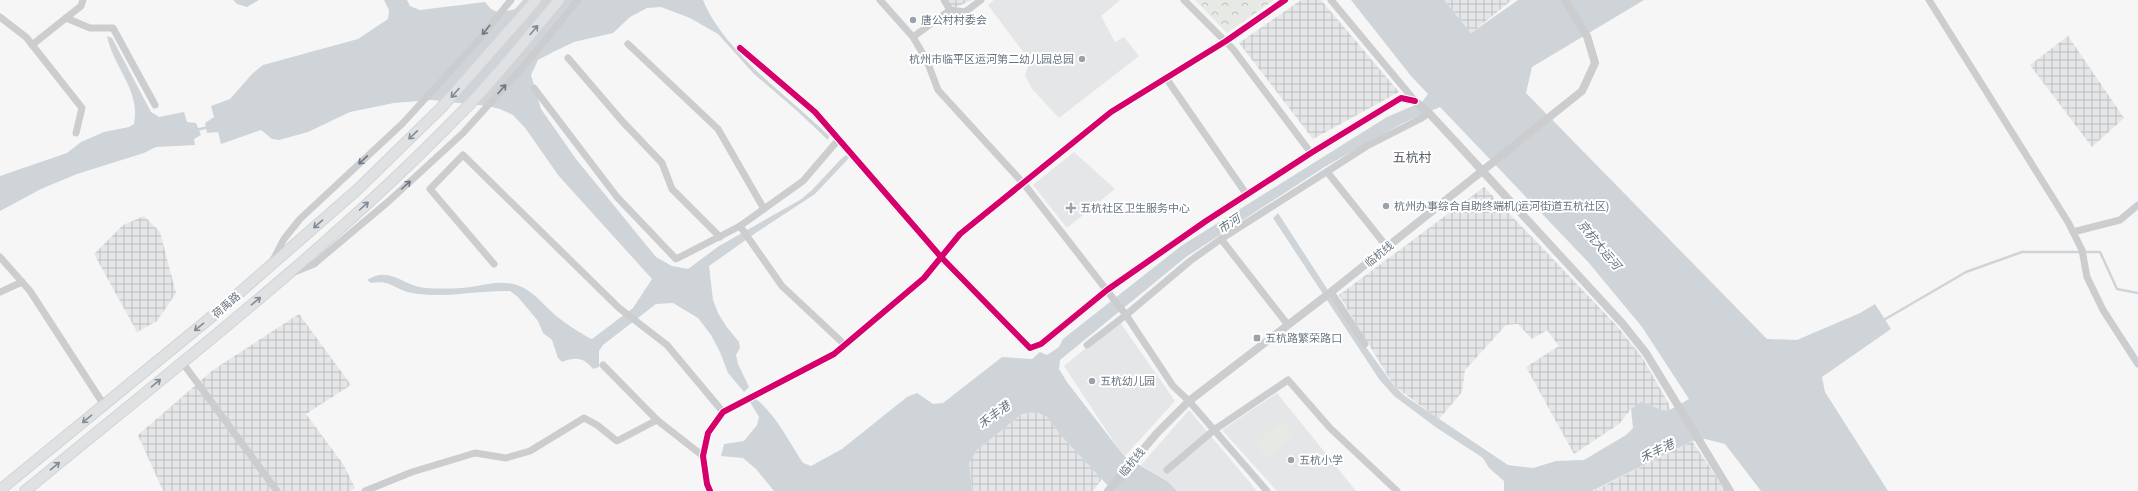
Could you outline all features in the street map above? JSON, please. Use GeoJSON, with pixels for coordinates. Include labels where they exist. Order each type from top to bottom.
{"type":"FeatureCollection","features":[{"type":"Feature","properties":{"kind":"main road","name":"荷禹路"},"geometry":{"type":"LineString","coordinates":[[0,490],[269,267],[357,190],[441,108],[536,0]]}},
{"type":"Feature","properties":{"kind":"main road","name":"荷禹路"},"geometry":{"type":"LineString","coordinates":[[25,491],[286,276],[395,177],[462,112],[559,0]]}},
{"type":"Feature","properties":{"kind":"street"},"geometry":{"type":"LineString","coordinates":[[32,45],[81,6],[83,0]]}},
{"type":"Feature","properties":{"kind":"street"},"geometry":{"type":"LineString","coordinates":[[269,267],[284,239],[300,219],[402,124],[476,43],[511,0]]}},
{"type":"Feature","properties":{"kind":"street"},"geometry":{"type":"LineString","coordinates":[[286,276],[314,264],[389,201],[463,133],[529,60],[578,0]]}},
{"type":"Feature","properties":{"kind":"street"},"geometry":{"type":"LineString","coordinates":[[880,0],[913,37],[927,61],[938,90],[1024,184],[1126,315],[1173,386],[1189,401],[1267,491]]}},
{"type":"Feature","properties":{"kind":"street"},"geometry":{"type":"LineString","coordinates":[[944,0],[950,10]]}},
{"type":"Feature","properties":{"kind":"street"},"geometry":{"type":"LineString","coordinates":[[913,37],[950,10],[965,12],[981,0]]}},
{"type":"Feature","properties":{"kind":"street"},"geometry":{"type":"LineString","coordinates":[[1184,0],[1226,41],[1311,153]]}},
{"type":"Feature","properties":{"kind":"street"},"geometry":{"type":"LineString","coordinates":[[710,491],[707,484],[703,456],[708,433],[723,412],[834,354],[924,278],[960,234],[1024,184],[1111,112],[1226,41],[1286,0]]}},
{"type":"Feature","properties":{"kind":"street"},"geometry":{"type":"LineString","coordinates":[[1331,0],[1415,101],[1428,112],[1622,322],[1646,353],[1730,491]]}},
{"type":"Feature","properties":{"kind":"street","name":"临杭线"},"geometry":{"type":"LineString","coordinates":[[1108,490],[1157,432],[1189,401],[1332,292],[1582,91],[1595,63],[1591,45],[1587,36],[1564,0]]}},
{"type":"Feature","properties":{"kind":"street"},"geometry":{"type":"LineString","coordinates":[[1928,0],[2073,232],[2082,250],[2087,277],[2103,310],[2138,364]]}},
{"type":"Feature","properties":{"kind":"street"},"geometry":{"type":"LineString","coordinates":[[0,17],[26,36],[82,108],[76,133]]}},
{"type":"Feature","properties":{"kind":"street"},"geometry":{"type":"LineString","coordinates":[[66,18],[90,28],[113,28],[155,105]]}},
{"type":"Feature","properties":{"kind":"street"},"geometry":{"type":"LineString","coordinates":[[628,44],[718,129],[764,209]]}},
{"type":"Feature","properties":{"kind":"street"},"geometry":{"type":"LineString","coordinates":[[740,48],[815,112],[941,257],[1030,348],[1041,344],[1107,290],[1311,153],[1401,98],[1415,101]]}},
{"type":"Feature","properties":{"kind":"street"},"geometry":{"type":"LineString","coordinates":[[568,58],[622,121],[662,163],[672,189],[720,236]]}},
{"type":"Feature","properties":{"kind":"street"},"geometry":{"type":"LineString","coordinates":[[1166,78],[1247,195]]}},
{"type":"Feature","properties":{"kind":"street"},"geometry":{"type":"LineString","coordinates":[[534,88],[617,198],[676,259],[740,226],[803,182],[839,139]]}},
{"type":"Feature","properties":{"kind":"street"},"geometry":{"type":"LineString","coordinates":[[1087,345],[1126,315],[1190,261],[1221,239],[1328,173],[1367,146],[1420,119],[1428,112]]}},
{"type":"Feature","properties":{"kind":"street"},"geometry":{"type":"LineString","coordinates":[[494,264],[430,189],[463,154],[619,308],[667,345],[723,412]]}},
{"type":"Feature","properties":{"kind":"street"},"geometry":{"type":"LineString","coordinates":[[1328,173],[1387,247]]}},
{"type":"Feature","properties":{"kind":"street"},"geometry":{"type":"LineString","coordinates":[[2073,232],[2120,220],[2138,205]]}},
{"type":"Feature","properties":{"kind":"street"},"geometry":{"type":"LineString","coordinates":[[740,226],[782,286],[845,345]]}},
{"type":"Feature","properties":{"kind":"street"},"geometry":{"type":"LineString","coordinates":[[1221,239],[1288,325]]}},
{"type":"Feature","properties":{"kind":"street"},"geometry":{"type":"LineString","coordinates":[[0,257],[30,291],[104,404]]}},
{"type":"Feature","properties":{"kind":"street"},"geometry":{"type":"LineString","coordinates":[[0,292],[22,282]]}},
{"type":"Feature","properties":{"kind":"street"},"geometry":{"type":"LineString","coordinates":[[1332,292],[1365,344]]}},
{"type":"Feature","properties":{"kind":"street"},"geometry":{"type":"LineString","coordinates":[[182,362],[277,491]]}},
{"type":"Feature","properties":{"kind":"street"},"geometry":{"type":"LineString","coordinates":[[603,365],[657,420],[703,456]]}},
{"type":"Feature","properties":{"kind":"street"},"geometry":{"type":"LineString","coordinates":[[1167,470],[1214,430],[1288,380],[1330,428],[1378,476],[1397,491]]}},
{"type":"Feature","properties":{"kind":"street"},"geometry":{"type":"LineString","coordinates":[[365,491],[412,472],[475,453],[506,458],[530,451],[584,418],[617,441],[657,420]]}},
{"type":"Feature","properties":{"kind":"shaded area"},"geometry":{"type":"Polygon","coordinates":[[[945,0],[972,0],[950,10],[945,0]]]}},
{"type":"Feature","properties":{"kind":"shaded area","name":"杭州市临平区运河第二幼儿园总园"},"geometry":{"type":"Polygon","coordinates":[[[994,0],[1120,0],[1101,16],[1115,42],[1124,37],[1139,56],[1059,118],[1032,89],[1025,75],[1030,61],[988,5],[994,0]]]}},
{"type":"Feature","properties":{"kind":"shaded area"},"geometry":{"type":"Polygon","coordinates":[[[1301,0],[1321,0],[1399,92],[1313,139],[1239,43],[1301,0]]]}},
{"type":"Feature","properties":{"kind":"shaded area"},"geometry":{"type":"Polygon","coordinates":[[[1444,0],[1512,0],[1471,33],[1444,0]]]}},
{"type":"Feature","properties":{"kind":"shaded area"},"geometry":{"type":"Polygon","coordinates":[[[2068,36],[2124,118],[2092,147],[2030,65],[2068,36]]]}},
{"type":"Feature","properties":{"kind":"shaded area","name":"五杭社区卫生服务中心"},"geometry":{"type":"Polygon","coordinates":[[[1074,152],[1115,189],[1067,228],[1033,185],[1074,152]]]}},
{"type":"Feature","properties":{"kind":"shaded area"},"geometry":{"type":"Polygon","coordinates":[[[1484,187],[1617,326],[1642,357],[1668,402],[1670,410],[1661,411],[1642,401],[1631,409],[1619,424],[1574,454],[1526,367],[1559,346],[1547,330],[1532,339],[1518,324],[1506,325],[1465,370],[1462,392],[1439,419],[1394,386],[1339,295],[1484,187]]]}},
{"type":"Feature","properties":{"kind":"shaded area"},"geometry":{"type":"Polygon","coordinates":[[[144,216],[160,232],[176,293],[157,321],[137,332],[94,254],[123,225],[144,216]]]}},
{"type":"Feature","properties":{"kind":"shaded area"},"geometry":{"type":"Polygon","coordinates":[[[299,314],[351,385],[306,414],[343,464],[355,488],[350,491],[163,491],[138,435],[213,370],[299,314]]]}},
{"type":"Feature","properties":{"kind":"shaded area"},"geometry":{"type":"Polygon","coordinates":[[[1119,321],[1175,401],[1124,457],[1064,366],[1119,321]]]}},
{"type":"Feature","properties":{"kind":"shaded area","name":"五杭小学"},"geometry":{"type":"Polygon","coordinates":[[[1277,393],[1356,491],[1277,491],[1222,430],[1277,393]]]}},
{"type":"Feature","properties":{"kind":"shaded area"},"geometry":{"type":"Polygon","coordinates":[[[1189,410],[1257,491],[1177,491],[1167,481],[1141,465],[1189,410]]]}},
{"type":"Feature","properties":{"kind":"shaded area"},"geometry":{"type":"Polygon","coordinates":[[[1036,412],[1046,415],[1065,440],[1102,479],[1093,491],[972,491],[969,463],[977,450],[1022,414],[1036,412]]]}},
{"type":"Feature","properties":{"kind":"shaded area"},"geometry":{"type":"Polygon","coordinates":[[[1692,441],[1726,491],[1594,491],[1692,441]]]}},
{"type":"Feature","properties":{"kind":"green space"},"geometry":{"type":"Polygon","coordinates":[[[1195,0],[1274,0],[1227,33],[1195,0]]]}},
{"type":"Feature","properties":{"kind":"green space"},"geometry":{"type":"Polygon","coordinates":[[[1282,421],[1294,436],[1267,457],[1255,443],[1282,421]]]}},
{"type":"Feature","properties":{"kind":"water"},"geometry":{"type":"Polygon","coordinates":[[[233,0],[259,0],[247,7],[237,4],[233,0]]]}},
{"type":"Feature","properties":{"kind":"water"},"geometry":{"type":"Polygon","coordinates":[[[384,0],[407,0],[410,6],[420,10],[485,2],[491,9],[499,13],[515,9],[523,0],[703,0],[713,19],[726,38],[742,56],[777,90],[829,136],[828,140],[754,74],[718,34],[690,18],[661,7],[647,8],[630,17],[613,33],[574,42],[553,52],[538,60],[531,75],[541,109],[576,159],[656,257],[672,266],[688,269],[719,246],[800,200],[812,190],[841,159],[846,155],[849,158],[815,194],[709,266],[713,300],[718,313],[739,342],[740,348],[736,355],[738,364],[749,387],[744,392],[728,373],[720,352],[711,335],[698,318],[673,303],[656,304],[603,345],[599,351],[599,367],[593,369],[586,362],[579,359],[571,359],[562,362],[558,358],[552,340],[543,333],[538,321],[518,297],[510,291],[424,295],[406,292],[383,282],[371,283],[367,280],[375,276],[389,275],[417,286],[438,289],[464,288],[495,283],[519,285],[528,290],[559,318],[577,331],[592,339],[633,308],[652,279],[558,175],[526,129],[513,115],[500,109],[487,106],[432,100],[394,103],[350,112],[308,132],[279,140],[272,139],[261,130],[221,144],[218,132],[207,133],[205,123],[214,117],[211,106],[230,99],[253,73],[263,65],[358,39],[388,19],[389,10],[384,0]]]}},
{"type":"Feature","properties":{"kind":"water"},"geometry":{"type":"Polygon","coordinates":[[[1351,0],[1444,0],[1471,33],[1518,0],[1644,0],[1532,67],[1526,93],[1767,339],[1797,340],[1860,313],[1875,304],[1891,329],[1822,377],[1825,392],[1888,491],[1761,491],[1725,444],[1705,439],[1692,441],[1592,491],[1504,491],[1504,481],[1489,468],[1483,458],[1437,428],[1394,396],[1379,379],[1273,218],[1278,213],[1355,332],[1394,386],[1405,396],[1508,465],[1533,468],[1556,461],[1584,460],[1626,435],[1633,428],[1631,409],[1642,401],[1662,410],[1670,410],[1689,399],[1642,327],[1589,263],[1440,107],[1403,123],[1326,166],[1186,257],[1060,360],[1059,369],[1067,382],[1124,456],[1167,481],[1177,491],[1113,491],[1065,440],[1046,416],[1036,412],[1022,414],[977,450],[969,463],[972,491],[774,491],[756,469],[743,458],[721,456],[724,444],[744,441],[757,425],[759,417],[750,402],[756,399],[770,413],[782,429],[803,463],[811,466],[842,449],[907,397],[917,393],[933,404],[943,403],[1002,357],[1032,359],[1040,352],[1047,355],[1059,347],[1063,339],[1181,246],[1387,117],[1422,102],[1428,94],[1411,76],[1351,0]]]}},
{"type":"Feature","properties":{"kind":"water"},"geometry":{"type":"Polygon","coordinates":[[[107,36],[112,38],[151,112],[159,117],[184,112],[187,122],[196,123],[201,135],[194,139],[195,145],[156,147],[144,153],[77,174],[41,189],[0,211],[0,176],[67,153],[81,142],[104,132],[129,127],[134,124],[134,100],[110,47],[107,36]]]}},
{"type":"Feature","properties":{"kind":"waterway"},"geometry":{"type":"LineString","coordinates":[[196,130],[209,127]]}},
{"type":"Feature","properties":{"kind":"waterway"},"geometry":{"type":"LineString","coordinates":[[1882,321],[1966,272],[2022,252],[2100,252],[2117,289],[2138,293]]}},
{"type":"Feature","properties":{"kind":"cycle path"},"geometry":{"type":"LineString","coordinates":[[710,491],[707,484],[703,456],[708,433],[723,412],[834,354],[924,278],[960,234],[1111,112],[1226,41],[1285,0]]}},
{"type":"Feature","properties":{"kind":"cycle path"},"geometry":{"type":"LineString","coordinates":[[740,48],[815,112],[941,257],[1030,348],[1041,344],[1107,290],[1206,221],[1311,153],[1401,98],[1415,101]]}},
{"type":"Feature","properties":{"kind":"place","name":"唐公村村委会"},"geometry":{"type":"Point","coordinates":[913,20]}},
{"type":"Feature","properties":{"kind":"place","name":"杭州市临平区运河第二幼儿园总园"},"geometry":{"type":"Point","coordinates":[1082,59]}},
{"type":"Feature","properties":{"kind":"place","name":"杭州办事综合自助终端机(运河街道五杭社区)"},"geometry":{"type":"Point","coordinates":[1386,206]}},
{"type":"Feature","properties":{"kind":"place","name":"五杭社区卫生服务中心"},"geometry":{"type":"Point","coordinates":[1071,208]}},
{"type":"Feature","properties":{"kind":"place","name":"五杭路繁荣路口"},"geometry":{"type":"Point","coordinates":[1257,338]}},
{"type":"Feature","properties":{"kind":"place","name":"五杭幼儿园"},"geometry":{"type":"Point","coordinates":[1092,381]}},
{"type":"Feature","properties":{"kind":"place","name":"五杭小学"},"geometry":{"type":"Point","coordinates":[1291,460]}},
{"type":"Feature","properties":{"kind":"district","name":"五杭村"},"geometry":{"type":"Point","coordinates":[1412,157]}},
{"type":"Feature","properties":{"kind":"water label","name":"市河"},"geometry":{"type":"Point","coordinates":[1229,224]}},
{"type":"Feature","properties":{"kind":"water label","name":"京杭大运河"},"geometry":{"type":"Point","coordinates":[1599,245]}},
{"type":"Feature","properties":{"kind":"water label","name":"禾丰港"},"geometry":{"type":"Point","coordinates":[994,415]}},
{"type":"Feature","properties":{"kind":"water label","name":"禾丰港"},"geometry":{"type":"Point","coordinates":[1657,451]}}]}
